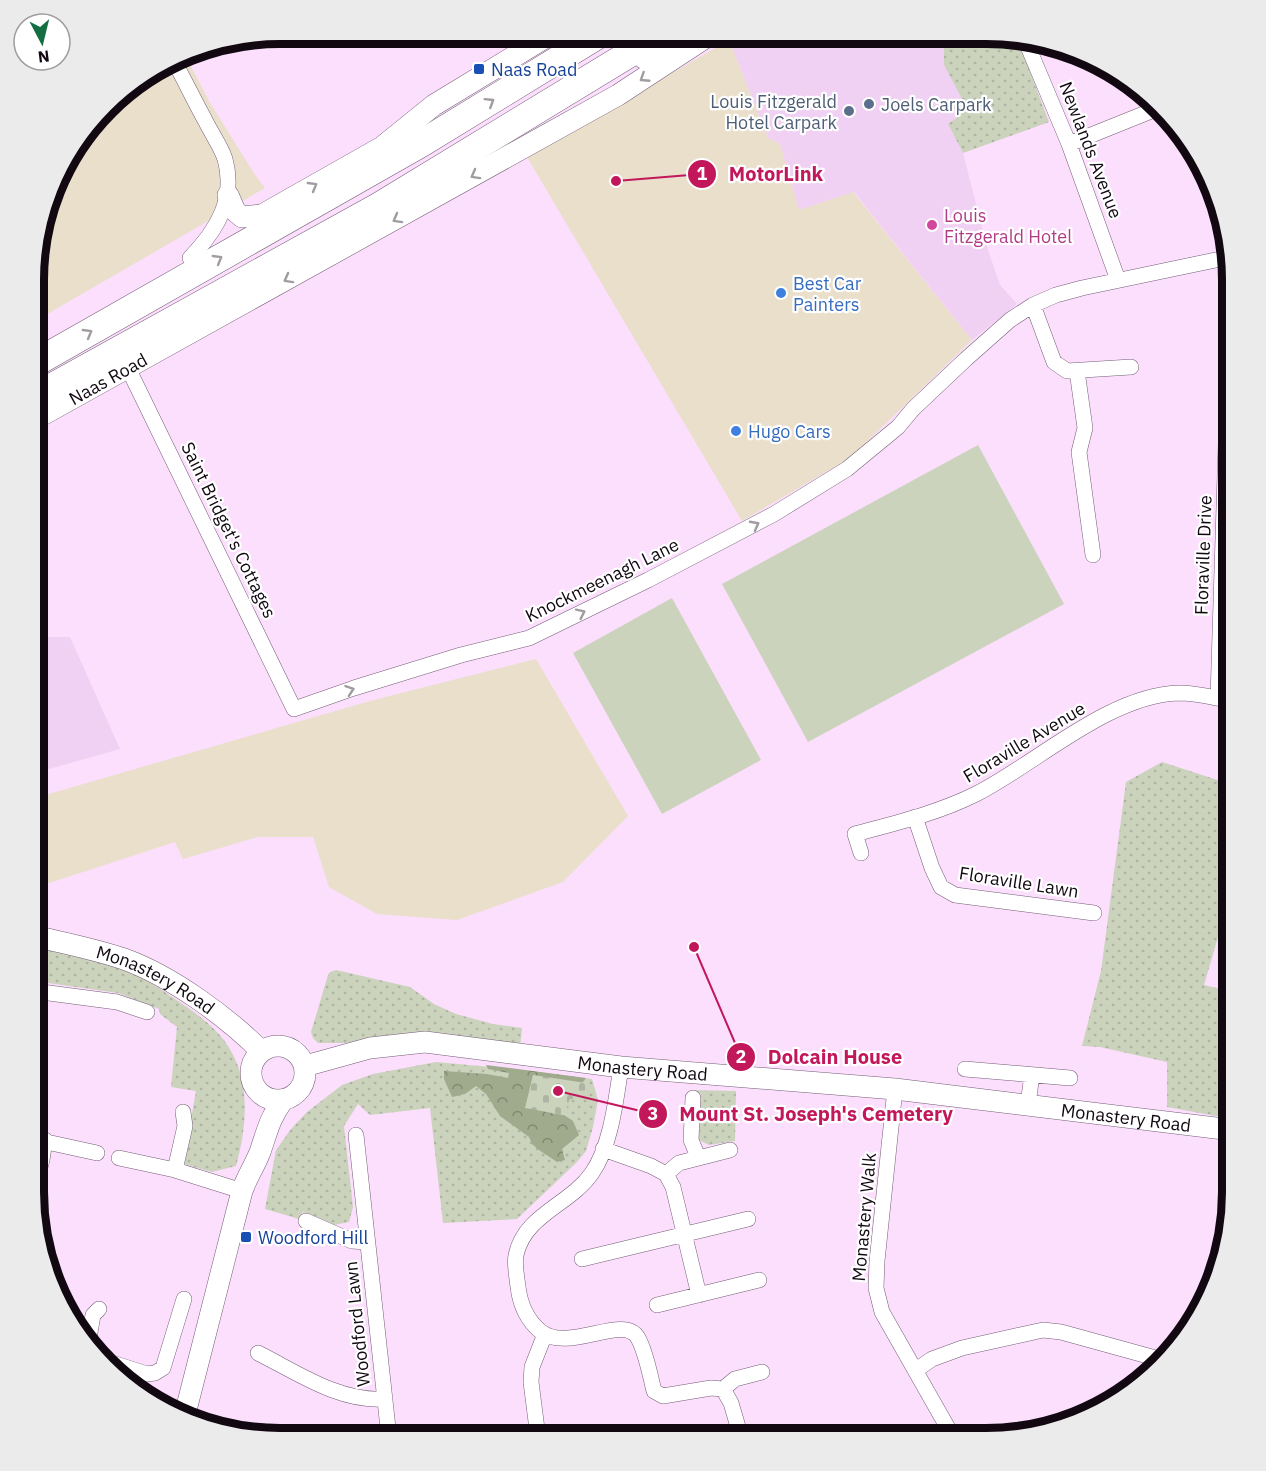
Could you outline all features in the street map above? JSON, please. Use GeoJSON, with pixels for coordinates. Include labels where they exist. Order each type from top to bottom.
{"type":"FeatureCollection","features":[{"type":"Feature","properties":{"kind":"highway"},"geometry":{"type":"LineString","coordinates":[[44,358],[412,149],[584,44]]}},
{"type":"Feature","properties":{"kind":"highway","name":"Naas Road"},"geometry":{"type":"LineString","coordinates":[[44,391],[380,206],[646,44]]}},
{"type":"Feature","properties":{"kind":"highway"},"geometry":{"type":"LineString","coordinates":[[531,115],[671,44]]}},
{"type":"Feature","properties":{"kind":"highway"},"geometry":{"type":"LineString","coordinates":[[154,296],[189,258]]}},
{"type":"Feature","properties":{"kind":"highway"},"geometry":{"type":"LineString","coordinates":[[44,406],[186,312]]}},
{"type":"Feature","properties":{"kind":"street"},"geometry":{"type":"LineString","coordinates":[[177,67],[224,158],[228,195],[235,211],[242,217],[262,215],[382,147],[434,105],[535,44]]}},
{"type":"Feature","properties":{"kind":"street","name":"Naas Road"},"geometry":{"type":"LineString","coordinates":[[44,414],[609,100],[696,44]]}},
{"type":"Feature","properties":{"kind":"street","name":"Newlands Avenue"},"geometry":{"type":"LineString","coordinates":[[1028,47],[1069,144],[1118,280]]}},
{"type":"Feature","properties":{"kind":"street"},"geometry":{"type":"LineString","coordinates":[[1069,144],[1151,111]]}},
{"type":"Feature","properties":{"kind":"street"},"geometry":{"type":"LineString","coordinates":[[189,258],[208,239],[218,222],[228,195]]}},
{"type":"Feature","properties":{"kind":"street","name":"Knockmeenagh Lane"},"geometry":{"type":"LineString","coordinates":[[294,709],[461,655],[529,638],[648,580],[774,514],[847,469],[898,427],[913,409],[1010,320],[1033,305],[1056,295],[1221,259]]}},
{"type":"Feature","properties":{"kind":"street"},"geometry":{"type":"LineString","coordinates":[[1033,305],[1054,362],[1067,371],[1131,367]]}},
{"type":"Feature","properties":{"kind":"street","name":"Saint Bridget's Cottages"},"geometry":{"type":"LineString","coordinates":[[128,368],[294,709]]}},
{"type":"Feature","properties":{"kind":"street"},"geometry":{"type":"LineString","coordinates":[[1077,370],[1085,428],[1079,452],[1093,555]]}},
{"type":"Feature","properties":{"kind":"street","name":"Floraville Avenue"},"geometry":{"type":"LineString","coordinates":[[861,853],[855,834],[943,809],[978,794],[1106,715],[1131,703],[1157,695],[1180,693],[1222,699]]}},
{"type":"Feature","properties":{"kind":"street","name":"Floraville Lawn"},"geometry":{"type":"LineString","coordinates":[[915,817],[932,868],[941,887],[955,895],[1094,913]]}},
{"type":"Feature","properties":{"kind":"street","name":"Monastery Road"},"geometry":{"type":"LineString","coordinates":[[44,939],[126,960],[171,982],[246,1036],[261,1051]]}},
{"type":"Feature","properties":{"kind":"street"},"geometry":{"type":"LineString","coordinates":[[44,992],[117,1002],[147,1012]]}},
{"type":"Feature","properties":{"kind":"street","name":"Monastery Road"},"geometry":{"type":"LineString","coordinates":[[305,1066],[370,1048],[424,1042],[621,1067],[895,1089],[1222,1129]]}},
{"type":"Feature","properties":{"kind":"street"},"geometry":{"type":"LineString","coordinates":[[250,1169],[248,1153],[259,1111],[258,1092],[251,1076],[251,1066],[261,1051],[276,1046],[284,1046],[297,1053],[305,1066],[306,1075],[299,1091],[283,1100],[274,1100],[258,1092]]}},
{"type":"Feature","properties":{"kind":"street"},"geometry":{"type":"LineString","coordinates":[[621,1067],[609,1132],[594,1171],[569,1198],[532,1223],[516,1255],[520,1301],[528,1317],[540,1331],[554,1339],[581,1338],[616,1329],[628,1329],[638,1336],[654,1390],[663,1396],[711,1388],[723,1389],[735,1379],[762,1372]]}},
{"type":"Feature","properties":{"kind":"street"},"geometry":{"type":"LineString","coordinates":[[965,1069],[1070,1078]]}},
{"type":"Feature","properties":{"kind":"street"},"geometry":{"type":"LineString","coordinates":[[1029,1104],[1032,1075]]}},
{"type":"Feature","properties":{"kind":"street","name":"Monastery Walk"},"geometry":{"type":"LineString","coordinates":[[895,1089],[876,1288],[882,1312],[948,1428]]}},
{"type":"Feature","properties":{"kind":"street"},"geometry":{"type":"LineString","coordinates":[[693,1098],[691,1140],[698,1157]]}},
{"type":"Feature","properties":{"kind":"street"},"geometry":{"type":"LineString","coordinates":[[186,1409],[242,1191],[250,1169],[259,1155],[272,1114],[283,1100]]}},
{"type":"Feature","properties":{"kind":"street"},"geometry":{"type":"LineString","coordinates":[[176,1170],[185,1126],[183,1112]]}},
{"type":"Feature","properties":{"kind":"street","name":"Woodford Lawn"},"geometry":{"type":"LineString","coordinates":[[356,1135],[388,1428]]}},
{"type":"Feature","properties":{"kind":"street"},"geometry":{"type":"LineString","coordinates":[[44,1141],[97,1153]]}},
{"type":"Feature","properties":{"kind":"street"},"geometry":{"type":"LineString","coordinates":[[603,1149],[631,1158],[666,1174],[673,1187],[699,1295]]}},
{"type":"Feature","properties":{"kind":"street"},"geometry":{"type":"LineString","coordinates":[[666,1174],[679,1163],[730,1150]]}},
{"type":"Feature","properties":{"kind":"street"},"geometry":{"type":"LineString","coordinates":[[118,1158],[176,1170],[242,1191]]}},
{"type":"Feature","properties":{"kind":"street"},"geometry":{"type":"LineString","coordinates":[[582,1259],[748,1219]]}},
{"type":"Feature","properties":{"kind":"street"},"geometry":{"type":"LineString","coordinates":[[306,1221],[352,1241],[368,1242]]}},
{"type":"Feature","properties":{"kind":"street"},"geometry":{"type":"LineString","coordinates":[[657,1305],[759,1280]]}},
{"type":"Feature","properties":{"kind":"street"},"geometry":{"type":"LineString","coordinates":[[121,1366],[147,1374],[155,1373],[163,1368],[184,1299]]}},
{"type":"Feature","properties":{"kind":"street"},"geometry":{"type":"LineString","coordinates":[[90,1332],[93,1315],[99,1309]]}},
{"type":"Feature","properties":{"kind":"street"},"geometry":{"type":"LineString","coordinates":[[916,1370],[932,1359],[962,1348],[1043,1330],[1071,1334],[1154,1357]]}},
{"type":"Feature","properties":{"kind":"street"},"geometry":{"type":"LineString","coordinates":[[537,1428],[531,1382],[532,1367],[545,1334]]}},
{"type":"Feature","properties":{"kind":"street"},"geometry":{"type":"LineString","coordinates":[[258,1353],[336,1392],[366,1399],[385,1399]]}},
{"type":"Feature","properties":{"kind":"street"},"geometry":{"type":"LineString","coordinates":[[723,1389],[731,1404],[738,1428]]}},
{"type":"Feature","properties":{"kind":"shaded area"},"geometry":{"type":"Polygon","coordinates":[[[722,44],[731,44],[768,138],[780,144],[799,210],[853,192],[972,340],[850,458],[742,521],[527,157],[722,44]]]}},
{"type":"Feature","properties":{"kind":"shaded area"},"geometry":{"type":"Polygon","coordinates":[[[731,44],[944,44],[944,65],[963,101],[958,117],[948,124],[963,153],[988,250],[1000,285],[1017,304],[972,340],[854,192],[799,210],[780,144],[768,138],[731,44]]]}},
{"type":"Feature","properties":{"kind":"shaded area"},"geometry":{"type":"Polygon","coordinates":[[[188,61],[209,101],[265,188],[44,316],[44,264],[48,233],[61,189],[83,148],[102,124],[136,92],[161,75],[188,61]]]}},
{"type":"Feature","properties":{"kind":"shaded area"},"geometry":{"type":"Polygon","coordinates":[[[44,637],[70,637],[120,749],[44,770],[44,637]]]}},
{"type":"Feature","properties":{"kind":"shaded area"},"geometry":{"type":"Polygon","coordinates":[[[536,659],[628,816],[563,882],[457,920],[377,914],[329,887],[313,837],[258,837],[183,859],[175,842],[44,885],[44,795],[370,701],[536,659]]]}},
{"type":"Feature","properties":{"kind":"green space"},"geometry":{"type":"Polygon","coordinates":[[[944,44],[1002,44],[1020,46],[1049,122],[963,153],[948,124],[958,117],[953,106],[963,101],[944,65],[944,44]]]}},
{"type":"Feature","properties":{"kind":"green space"},"geometry":{"type":"Polygon","coordinates":[[[978,445],[1064,604],[808,742],[722,584],[978,445]]]}},
{"type":"Feature","properties":{"kind":"green space"},"geometry":{"type":"Polygon","coordinates":[[[672,598],[761,760],[662,814],[573,653],[672,598]]]}},
{"type":"Feature","properties":{"kind":"green space"},"geometry":{"type":"Polygon","coordinates":[[[1162,762],[1222,781],[1222,924],[1204,985],[1222,989],[1222,1117],[1167,1107],[1167,1062],[1100,1047],[1082,1046],[1101,971],[1126,782],[1162,762]]]}},
{"type":"Feature","properties":{"kind":"green space"},"geometry":{"type":"Polygon","coordinates":[[[44,947],[131,972],[170,996],[214,1029],[235,1059],[244,1094],[243,1130],[236,1166],[212,1172],[183,1164],[196,1091],[171,1087],[177,1027],[160,1014],[159,1009],[118,993],[44,982],[44,947]]]}},
{"type":"Feature","properties":{"kind":"green space"},"geometry":{"type":"Polygon","coordinates":[[[336,970],[410,987],[434,1004],[456,1014],[493,1024],[522,1028],[520,1048],[386,1038],[346,1043],[318,1043],[311,1032],[328,975],[336,970]]]}},
{"type":"Feature","properties":{"kind":"green space"},"geometry":{"type":"Polygon","coordinates":[[[436,1062],[592,1079],[598,1100],[586,1151],[517,1219],[443,1223],[430,1108],[370,1115],[358,1104],[344,1126],[353,1207],[349,1222],[334,1225],[303,1212],[299,1219],[265,1209],[276,1150],[307,1112],[342,1085],[373,1074],[436,1062]]]}},
{"type":"Feature","properties":{"kind":"green space"},"geometry":{"type":"Polygon","coordinates":[[[486,1065],[586,1078],[581,1085],[545,1112],[564,1115],[573,1121],[579,1135],[562,1149],[565,1160],[557,1162],[539,1150],[532,1144],[529,1137],[500,1116],[486,1094],[476,1086],[465,1094],[452,1097],[444,1079],[444,1071],[508,1078],[509,1073],[488,1069],[486,1065]]]}},
{"type":"Feature","properties":{"kind":"green space"},"geometry":{"type":"Polygon","coordinates":[[[533,1075],[586,1083],[587,1099],[570,1099],[564,1115],[525,1108],[533,1075]]]}},
{"type":"Feature","properties":{"kind":"green space"},"geometry":{"type":"Polygon","coordinates":[[[693,1090],[736,1091],[735,1141],[709,1145],[699,1140],[701,1094],[693,1090]]]}},
{"type":"Feature","properties":{"kind":"place","name":"Naas Road"},"geometry":{"type":"Point","coordinates":[479,69]}},
{"type":"Feature","properties":{"kind":"place","name":"Joels Carpark"},"geometry":{"type":"Point","coordinates":[869,104]}},
{"type":"Feature","properties":{"kind":"place","name":"Louis Fitzgerald Hotel Carpark"},"geometry":{"type":"Point","coordinates":[849,111]}},
{"type":"Feature","properties":{"kind":"place","name":"MotorLink"},"geometry":{"type":"Point","coordinates":[616,181]}},
{"type":"Feature","properties":{"kind":"place","name":"Louis Fitzgerald Hotel"},"geometry":{"type":"Point","coordinates":[932,225]}},
{"type":"Feature","properties":{"kind":"place","name":"Best Car Painters"},"geometry":{"type":"Point","coordinates":[781,293]}},
{"type":"Feature","properties":{"kind":"place","name":"Hugo Cars"},"geometry":{"type":"Point","coordinates":[736,431]}},
{"type":"Feature","properties":{"kind":"place","name":"Dolcain House"},"geometry":{"type":"Point","coordinates":[694,947]}},
{"type":"Feature","properties":{"kind":"place","name":"Mount St. Joseph's Cemetery"},"geometry":{"type":"Point","coordinates":[558,1091]}},
{"type":"Feature","properties":{"kind":"place","name":"Woodford Hill"},"geometry":{"type":"Point","coordinates":[246,1237]}}]}
